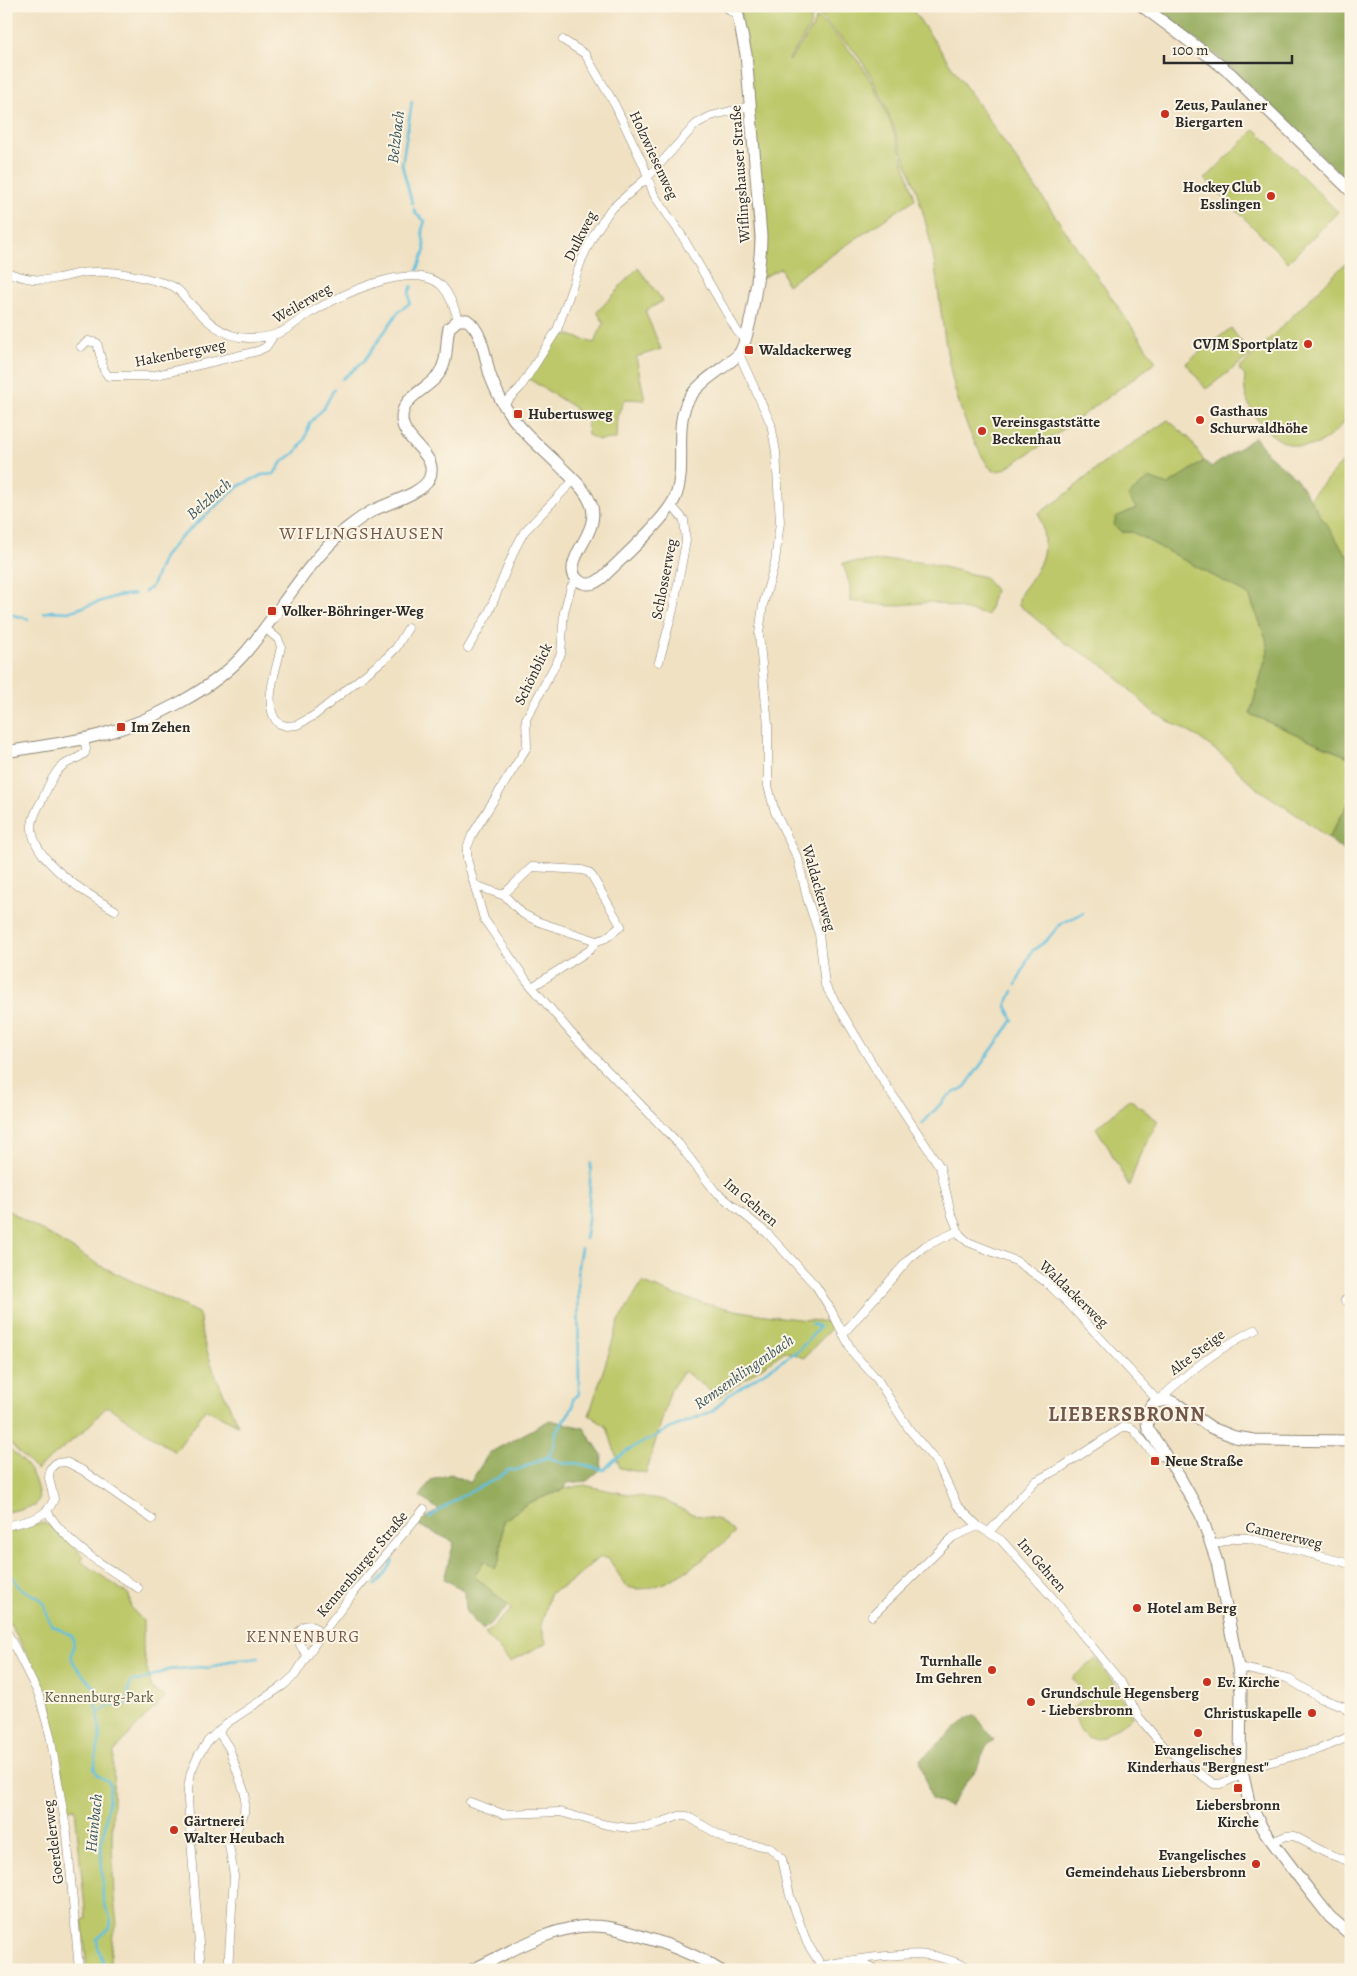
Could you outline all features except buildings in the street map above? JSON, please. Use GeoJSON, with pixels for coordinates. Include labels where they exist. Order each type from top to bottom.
{"type":"FeatureCollection","features":[{"type":"Feature","properties":{"kind":"street"},"geometry":{"type":"LineString","coordinates":[[724,6],[730,11],[737,9]]}},
{"type":"Feature","properties":{"kind":"street"},"geometry":{"type":"LineString","coordinates":[[1142,6],[1231,74],[1351,191]]}},
{"type":"Feature","properties":{"kind":"street","name":"Wiflingshauser Straße"},"geometry":{"type":"LineString","coordinates":[[577,579],[583,583],[590,584],[599,580],[647,532],[670,505],[676,494],[679,481],[683,422],[688,402],[698,388],[739,354],[745,340],[761,243],[745,47],[737,9]]}},
{"type":"Feature","properties":{"kind":"street","name":"Holzwiesenweg"},"geometry":{"type":"LineString","coordinates":[[563,40],[584,54],[618,110],[656,198],[681,234],[730,319],[745,340]]}},
{"type":"Feature","properties":{"kind":"street","name":"Dulkweg"},"geometry":{"type":"LineString","coordinates":[[504,404],[520,388],[557,330],[582,259],[595,231],[610,210],[648,177],[689,130],[699,122],[711,116],[750,106]]}},
{"type":"Feature","properties":{"kind":"street","name":"Weilerweg"},"geometry":{"type":"LineString","coordinates":[[6,272],[24,278],[40,279],[55,279],[72,274],[102,272],[150,280],[175,287],[209,323],[225,332],[246,338],[274,335],[294,326],[306,315],[344,295],[378,283],[412,276],[431,279],[442,286],[449,296],[458,320]]}},
{"type":"Feature","properties":{"kind":"street"},"geometry":{"type":"LineString","coordinates":[[6,752],[109,732],[151,715],[210,684],[242,658],[322,552],[341,533],[368,514],[417,490],[428,482],[432,472],[431,464],[407,434],[402,416],[410,400],[433,381],[441,371],[446,358],[449,328],[452,323],[458,320],[467,320],[475,327],[491,376],[504,404],[518,424],[585,493],[592,511],[590,528],[574,564],[573,571],[577,579]]}},
{"type":"Feature","properties":{"kind":"street","name":"Hakenbergweg"},"geometry":{"type":"LineString","coordinates":[[81,347],[88,341],[97,343],[104,372],[108,376],[147,376],[258,351],[266,347],[274,335]]}},
{"type":"Feature","properties":{"kind":"street","name":"Waldackerweg"},"geometry":{"type":"LineString","coordinates":[[739,354],[771,424],[776,452],[780,522],[776,562],[763,605],[759,634],[768,725],[767,779],[771,800],[798,859],[807,898],[819,934],[825,985],[878,1073],[940,1167],[951,1213],[958,1231],[968,1242],[1016,1261],[1046,1282],[1069,1304],[1158,1401]]}},
{"type":"Feature","properties":{"kind":"street"},"geometry":{"type":"LineString","coordinates":[[468,648],[489,612],[524,532],[574,480]]}},
{"type":"Feature","properties":{"kind":"street","name":"Schlosserweg"},"geometry":{"type":"LineString","coordinates":[[659,662],[673,610],[686,542],[684,520],[670,505]]}},
{"type":"Feature","properties":{"kind":"street","name":"Schönblick"},"geometry":{"type":"LineString","coordinates":[[577,579],[571,587],[564,612],[561,654],[526,719],[528,742],[526,749],[469,842],[467,859],[481,910],[488,927],[532,987],[572,1034],[613,1075]]}},
{"type":"Feature","properties":{"kind":"street"},"geometry":{"type":"LineString","coordinates":[[265,628],[278,639],[281,646],[271,690],[272,713],[278,723],[289,726],[300,724],[316,715],[383,661],[396,648],[408,628]]}},
{"type":"Feature","properties":{"kind":"street"},"geometry":{"type":"LineString","coordinates":[[84,738],[85,753],[63,766],[50,783],[34,817],[33,833],[36,842],[46,856],[68,880],[115,910]]}},
{"type":"Feature","properties":{"kind":"street"},"geometry":{"type":"LineString","coordinates":[[503,895],[529,869],[534,867],[585,871],[592,876],[621,926],[606,938],[597,941],[590,950],[532,987]]}},
{"type":"Feature","properties":{"kind":"street"},"geometry":{"type":"LineString","coordinates":[[475,885],[503,895],[522,913],[539,922],[597,941]]}},
{"type":"Feature","properties":{"kind":"street","name":"Im Gehren"},"geometry":{"type":"LineString","coordinates":[[613,1075],[678,1143],[715,1191],[768,1234],[811,1281],[828,1302],[853,1353],[877,1379],[909,1429],[938,1464],[955,1503],[978,1526],[1001,1540],[1082,1633],[1123,1686],[1138,1716],[1163,1746],[1214,1784],[1220,1784],[1242,1773]]}},
{"type":"Feature","properties":{"kind":"street"},"geometry":{"type":"LineString","coordinates":[[843,1334],[910,1258],[925,1246],[958,1231]]}},
{"type":"Feature","properties":{"kind":"street","name":"Alte Steige"},"geometry":{"type":"LineString","coordinates":[[1158,1401],[1171,1388],[1216,1353],[1241,1336],[1255,1330]]}},
{"type":"Feature","properties":{"kind":"street"},"geometry":{"type":"LineString","coordinates":[[1351,1441],[1255,1440],[1240,1438],[1208,1426],[1171,1401],[1158,1401],[1149,1409],[1145,1420],[1148,1429],[1201,1515],[1212,1544],[1221,1579],[1238,1667],[1241,1692],[1242,1773],[1251,1807],[1272,1842],[1330,1917],[1351,1935]]}},
{"type":"Feature","properties":{"kind":"street"},"geometry":{"type":"LineString","coordinates":[[989,1532],[1034,1482],[1062,1467],[1123,1427],[1128,1426],[1133,1429],[1155,1456],[1166,1456]]}},
{"type":"Feature","properties":{"kind":"street"},"geometry":{"type":"LineString","coordinates":[[6,1526],[38,1518],[47,1512],[54,1499],[49,1478],[50,1469],[56,1463],[66,1462],[82,1470],[152,1519]]}},
{"type":"Feature","properties":{"kind":"street","name":"Kennenburger Straße"},"geometry":{"type":"LineString","coordinates":[[201,1970],[188,1788],[198,1756],[208,1741],[218,1731],[288,1682],[298,1671],[320,1636],[364,1580],[424,1509]]}},
{"type":"Feature","properties":{"kind":"street"},"geometry":{"type":"LineString","coordinates":[[47,1512],[52,1520],[80,1547],[138,1588]]}},
{"type":"Feature","properties":{"kind":"street"},"geometry":{"type":"LineString","coordinates":[[872,1616],[953,1538],[978,1526]]}},
{"type":"Feature","properties":{"kind":"street","name":"Camererweg"},"geometry":{"type":"LineString","coordinates":[[1212,1544],[1238,1538],[1248,1538],[1351,1564]]}},
{"type":"Feature","properties":{"kind":"street","name":"Kennenburger Straße"},"geometry":{"type":"LineString","coordinates":[[308,1655],[299,1646],[298,1631],[305,1626],[312,1626],[317,1628],[320,1636]]}},
{"type":"Feature","properties":{"kind":"street","name":"Goerdelerweg"},"geometry":{"type":"LineString","coordinates":[[6,1630],[39,1695],[52,1743],[68,1834],[79,1970]]}},
{"type":"Feature","properties":{"kind":"street"},"geometry":{"type":"LineString","coordinates":[[1238,1667],[1287,1678],[1320,1698],[1343,1706],[1351,1712]]}},
{"type":"Feature","properties":{"kind":"street"},"geometry":{"type":"LineString","coordinates":[[218,1731],[229,1748],[245,1794],[244,1814],[229,1845],[234,1885],[228,1970]]}},
{"type":"Feature","properties":{"kind":"street"},"geometry":{"type":"LineString","coordinates":[[1242,1773],[1351,1736]]}},
{"type":"Feature","properties":{"kind":"street"},"geometry":{"type":"LineString","coordinates":[[470,1802],[503,1814],[560,1812],[607,1825],[629,1828],[648,1827],[679,1816],[688,1816],[729,1842],[769,1847],[782,1859],[791,1898],[807,1944],[821,1965]]}},
{"type":"Feature","properties":{"kind":"street"},"geometry":{"type":"LineString","coordinates":[[1272,1842],[1286,1836],[1294,1836],[1351,1862]]}},
{"type":"Feature","properties":{"kind":"street"},"geometry":{"type":"LineString","coordinates":[[472,1970],[548,1935],[575,1928],[593,1926],[621,1930],[660,1942],[698,1958],[718,1970]]}},
{"type":"Feature","properties":{"kind":"street"},"geometry":{"type":"LineString","coordinates":[[811,1970],[821,1965],[926,1954],[976,1970]]}},
{"type":"Feature","properties":{"kind":"street"},"geometry":{"type":"LineString","coordinates":[[857,1960],[875,1970]]}},
{"type":"Feature","properties":{"kind":"green space"},"geometry":{"type":"Polygon","coordinates":[[[740,6],[806,6],[813,13],[809,29],[790,60],[811,30],[817,17],[846,46],[861,65],[879,95],[893,129],[915,199],[787,285],[781,268],[760,279],[740,6]]]}},
{"type":"Feature","properties":{"kind":"green space"},"geometry":{"type":"Polygon","coordinates":[[[816,6],[910,6],[1156,362],[1039,447],[1003,470],[994,471],[989,467],[964,419],[956,393],[945,341],[929,235],[915,185],[890,119],[872,78],[864,65],[855,52],[821,17],[816,6]]]}},
{"type":"Feature","properties":{"kind":"green space"},"geometry":{"type":"Polygon","coordinates":[[[1150,6],[1351,6],[1351,184],[1236,72],[1150,6]]]}},
{"type":"Feature","properties":{"kind":"green space","name":"Hockey Club Esslingen"},"geometry":{"type":"Polygon","coordinates":[[[1255,129],[1338,212],[1288,262],[1205,179],[1255,129]]]}},
{"type":"Feature","properties":{"kind":"green space","name":"CVJM Sportplatz"},"geometry":{"type":"Polygon","coordinates":[[[1351,258],[1351,415],[1333,434],[1317,444],[1298,446],[1285,443],[1273,436],[1254,414],[1248,402],[1245,376],[1239,370],[1351,258]]]}},
{"type":"Feature","properties":{"kind":"green space"},"geometry":{"type":"Polygon","coordinates":[[[638,268],[663,301],[645,311],[661,349],[636,357],[645,400],[625,399],[617,416],[616,439],[598,440],[588,435],[587,414],[575,411],[575,408],[529,379],[560,332],[594,343],[604,323],[597,312],[638,268]]]}},
{"type":"Feature","properties":{"kind":"green space"},"geometry":{"type":"Polygon","coordinates":[[[1231,328],[1251,355],[1206,389],[1186,363],[1231,328]]]}},
{"type":"Feature","properties":{"kind":"green space"},"geometry":{"type":"Polygon","coordinates":[[[1168,420],[1189,438],[1204,461],[1136,508],[1117,517],[1121,532],[1132,532],[1249,595],[1266,638],[1268,651],[1250,714],[1351,758],[1351,800],[1328,838],[1255,787],[1223,756],[1198,737],[1154,713],[1108,669],[1065,643],[1019,605],[1021,593],[1039,566],[1044,550],[1039,513],[1059,500],[1101,465],[1168,420]]]}},
{"type":"Feature","properties":{"kind":"green space"},"geometry":{"type":"Polygon","coordinates":[[[1255,437],[1268,454],[1296,478],[1345,553],[1351,557],[1351,758],[1250,714],[1268,651],[1266,638],[1249,595],[1132,532],[1121,532],[1114,525],[1116,517],[1136,508],[1128,496],[1149,478],[1168,485],[1204,461],[1212,467],[1255,437]]]}},
{"type":"Feature","properties":{"kind":"green space"},"geometry":{"type":"Polygon","coordinates":[[[1351,453],[1351,557],[1345,553],[1309,499],[1351,453]]]}},
{"type":"Feature","properties":{"kind":"green space"},"geometry":{"type":"Polygon","coordinates":[[[896,560],[927,563],[984,577],[995,590],[988,615],[931,602],[891,606],[850,601],[850,586],[843,563],[896,560]]]}},
{"type":"Feature","properties":{"kind":"green space"},"geometry":{"type":"Polygon","coordinates":[[[1351,800],[1351,857],[1328,838],[1351,800]]]}},
{"type":"Feature","properties":{"kind":"green space"},"geometry":{"type":"Polygon","coordinates":[[[1130,1099],[1158,1121],[1139,1157],[1129,1186],[1096,1128],[1130,1099]]]}},
{"type":"Feature","properties":{"kind":"green space"},"geometry":{"type":"Polygon","coordinates":[[[6,1209],[101,1266],[198,1313],[202,1336],[214,1372],[238,1425],[206,1409],[175,1452],[107,1406],[84,1431],[36,1470],[6,1439],[6,1209]]]}},
{"type":"Feature","properties":{"kind":"green space"},"geometry":{"type":"Polygon","coordinates":[[[642,1282],[687,1299],[711,1305],[759,1314],[831,1322],[833,1326],[804,1358],[785,1351],[719,1397],[684,1371],[671,1389],[646,1473],[620,1468],[607,1427],[589,1415],[619,1321],[642,1282]]]}},
{"type":"Feature","properties":{"kind":"green space"},"geometry":{"type":"Polygon","coordinates":[[[550,1420],[584,1428],[602,1455],[601,1469],[587,1481],[567,1483],[565,1489],[528,1503],[503,1521],[500,1559],[495,1569],[484,1561],[474,1576],[509,1606],[483,1630],[466,1612],[465,1591],[444,1579],[454,1542],[416,1524],[439,1510],[420,1497],[431,1480],[451,1474],[470,1483],[489,1453],[550,1420]]]}},
{"type":"Feature","properties":{"kind":"green space"},"geometry":{"type":"Polygon","coordinates":[[[6,1445],[24,1463],[32,1475],[38,1490],[39,1499],[35,1506],[6,1512],[6,1445]]]}},
{"type":"Feature","properties":{"kind":"green space"},"geometry":{"type":"Polygon","coordinates":[[[584,1485],[664,1500],[689,1513],[719,1520],[735,1533],[684,1572],[669,1581],[653,1587],[639,1589],[626,1586],[609,1559],[601,1557],[574,1580],[549,1594],[541,1625],[546,1643],[510,1662],[485,1634],[511,1610],[509,1606],[474,1576],[484,1560],[495,1569],[500,1559],[503,1521],[528,1503],[565,1489],[584,1485]]]}},
{"type":"Feature","properties":{"kind":"green space","name":"Kennenburg-Park"},"geometry":{"type":"Polygon","coordinates":[[[43,1523],[58,1532],[84,1556],[81,1561],[129,1595],[131,1608],[143,1621],[143,1652],[152,1690],[165,1697],[114,1752],[112,1842],[117,1924],[113,1934],[110,1962],[116,1970],[87,1970],[82,1920],[86,1919],[75,1808],[67,1809],[61,1769],[51,1727],[52,1707],[39,1676],[6,1616],[6,1532],[43,1523]]]}},
{"type":"Feature","properties":{"kind":"green space"},"geometry":{"type":"Polygon","coordinates":[[[1096,1659],[1118,1690],[1132,1717],[1105,1735],[1092,1738],[1087,1737],[1083,1733],[1077,1723],[1074,1707],[1086,1696],[1072,1678],[1096,1659]]]}},
{"type":"Feature","properties":{"kind":"green space"},"geometry":{"type":"Polygon","coordinates":[[[970,1716],[976,1716],[994,1740],[987,1745],[977,1768],[949,1807],[931,1799],[920,1760],[970,1716]]]}},
{"type":"Feature","properties":{"kind":"waterway","name":"Belzbach"},"geometry":{"type":"LineString","coordinates":[[412,101],[402,165],[412,203]]}},
{"type":"Feature","properties":{"kind":"waterway","name":"Belzbach"},"geometry":{"type":"LineString","coordinates":[[414,209],[416,214],[425,221],[422,230],[425,250],[417,271]]}},
{"type":"Feature","properties":{"kind":"waterway"},"geometry":{"type":"LineString","coordinates":[[342,379],[364,361],[399,311],[410,303],[409,293],[412,286]]}},
{"type":"Feature","properties":{"kind":"waterway","name":"Belzbach"},"geometry":{"type":"LineString","coordinates":[[145,592],[152,586],[164,557],[179,539],[239,486],[262,475],[274,474],[282,462],[296,452],[305,439],[310,423],[324,408],[334,389]]}},
{"type":"Feature","properties":{"kind":"waterway","name":"Belzbach"},"geometry":{"type":"LineString","coordinates":[[44,613],[52,611],[68,612],[117,596],[135,594]]}},
{"type":"Feature","properties":{"kind":"waterway","name":"Belzbach"},"geometry":{"type":"LineString","coordinates":[[6,613],[28,619]]}},
{"type":"Feature","properties":{"kind":"waterway","name":"Remsenklingenbach"},"geometry":{"type":"LineString","coordinates":[[1016,985],[1031,952],[1047,940],[1060,924],[1083,913]]}},
{"type":"Feature","properties":{"kind":"waterway","name":"Remsenklingenbach"},"geometry":{"type":"LineString","coordinates":[[922,1124],[948,1096],[965,1087],[1013,1020],[1006,1006],[1013,991]]}},
{"type":"Feature","properties":{"kind":"waterway"},"geometry":{"type":"LineString","coordinates":[[585,1239],[588,1221],[591,1163]]}},
{"type":"Feature","properties":{"kind":"waterway"},"geometry":{"type":"LineString","coordinates":[[548,1457],[554,1446],[556,1432],[573,1407],[573,1399],[579,1394],[578,1264],[581,1248]]}},
{"type":"Feature","properties":{"kind":"waterway","name":"Remsenklingenbach"},"geometry":{"type":"LineString","coordinates":[[430,1517],[460,1497],[498,1478],[508,1470],[517,1470],[548,1457],[565,1464],[576,1463],[604,1470],[615,1459],[632,1448],[669,1429],[713,1411],[730,1394],[799,1350],[819,1327],[812,1324]]}},
{"type":"Feature","properties":{"kind":"waterway","name":"Remsenklingenbach"},"geometry":{"type":"LineString","coordinates":[[375,1585],[385,1574],[393,1560]]}},
{"type":"Feature","properties":{"kind":"waterway","name":"Hainbach"},"geometry":{"type":"LineString","coordinates":[[6,1567],[20,1588],[39,1598],[44,1604],[49,1621],[53,1626],[72,1636],[74,1644],[72,1659],[97,1690],[95,1704],[98,1710],[100,1737],[94,1769],[99,1776],[108,1781],[110,1786],[101,1844],[103,1898],[111,1924],[109,1929],[97,1939],[105,1970]]}},
{"type":"Feature","properties":{"kind":"waterway","name":"Remsenklingenbach"},"geometry":{"type":"LineString","coordinates":[[99,1712],[110,1705],[127,1704],[130,1683],[133,1680],[140,1681],[168,1670],[209,1668],[229,1661],[259,1658]]}},
{"type":"Feature","properties":{"kind":"place","name":"Zeus, Paulaner Biergarten"},"geometry":{"type":"Point","coordinates":[1165,114]}},
{"type":"Feature","properties":{"kind":"place","name":"Hockey Club Esslingen"},"geometry":{"type":"Point","coordinates":[1271,196]}},
{"type":"Feature","properties":{"kind":"place","name":"CVJM Sportplatz"},"geometry":{"type":"Point","coordinates":[1308,344]}},
{"type":"Feature","properties":{"kind":"place","name":"Waldackerweg"},"geometry":{"type":"Point","coordinates":[749,350]}},
{"type":"Feature","properties":{"kind":"place","name":"Hubertusweg"},"geometry":{"type":"Point","coordinates":[518,414]}},
{"type":"Feature","properties":{"kind":"place","name":"Gasthaus Schurwaldhöhe"},"geometry":{"type":"Point","coordinates":[1200,420]}},
{"type":"Feature","properties":{"kind":"place","name":"Vereinsgaststätte Beckenhau"},"geometry":{"type":"Point","coordinates":[982,431]}},
{"type":"Feature","properties":{"kind":"place","name":"Volker-Böhringer-Weg"},"geometry":{"type":"Point","coordinates":[272,611]}},
{"type":"Feature","properties":{"kind":"place","name":"Im Zehen"},"geometry":{"type":"Point","coordinates":[121,727]}},
{"type":"Feature","properties":{"kind":"place","name":"Neue Straße"},"geometry":{"type":"Point","coordinates":[1155,1461]}},
{"type":"Feature","properties":{"kind":"place","name":"Hotel am Berg"},"geometry":{"type":"Point","coordinates":[1137,1608]}},
{"type":"Feature","properties":{"kind":"place","name":"Turnhalle Im Gehren"},"geometry":{"type":"Point","coordinates":[992,1670]}},
{"type":"Feature","properties":{"kind":"place","name":"Ev. Kirche"},"geometry":{"type":"Point","coordinates":[1207,1682]}},
{"type":"Feature","properties":{"kind":"place","name":"Grundschule Hegensberg - Liebersbronn"},"geometry":{"type":"Point","coordinates":[1031,1702]}},
{"type":"Feature","properties":{"kind":"place","name":"Christuskapelle"},"geometry":{"type":"Point","coordinates":[1312,1713]}},
{"type":"Feature","properties":{"kind":"place","name":"Evangelisches Kinderhaus \"Bergnest\""},"geometry":{"type":"Point","coordinates":[1198,1733]}},
{"type":"Feature","properties":{"kind":"place","name":"Liebersbronn Kirche"},"geometry":{"type":"Point","coordinates":[1238,1788]}},
{"type":"Feature","properties":{"kind":"place","name":"Gärtnerei Walter Heubach"},"geometry":{"type":"Point","coordinates":[174,1830]}},
{"type":"Feature","properties":{"kind":"place","name":"Evangelisches Gemeindehaus Liebersbronn"},"geometry":{"type":"Point","coordinates":[1256,1864]}},
{"type":"Feature","properties":{"kind":"district","name":"WIFLINGSHAUSEN"},"geometry":{"type":"Point","coordinates":[362,533]}},
{"type":"Feature","properties":{"kind":"district","name":"LIEBERSBRONN"},"geometry":{"type":"Point","coordinates":[1127,1414]}},
{"type":"Feature","properties":{"kind":"district","name":"KENNENBURG"},"geometry":{"type":"Point","coordinates":[303,1637]}}]}
